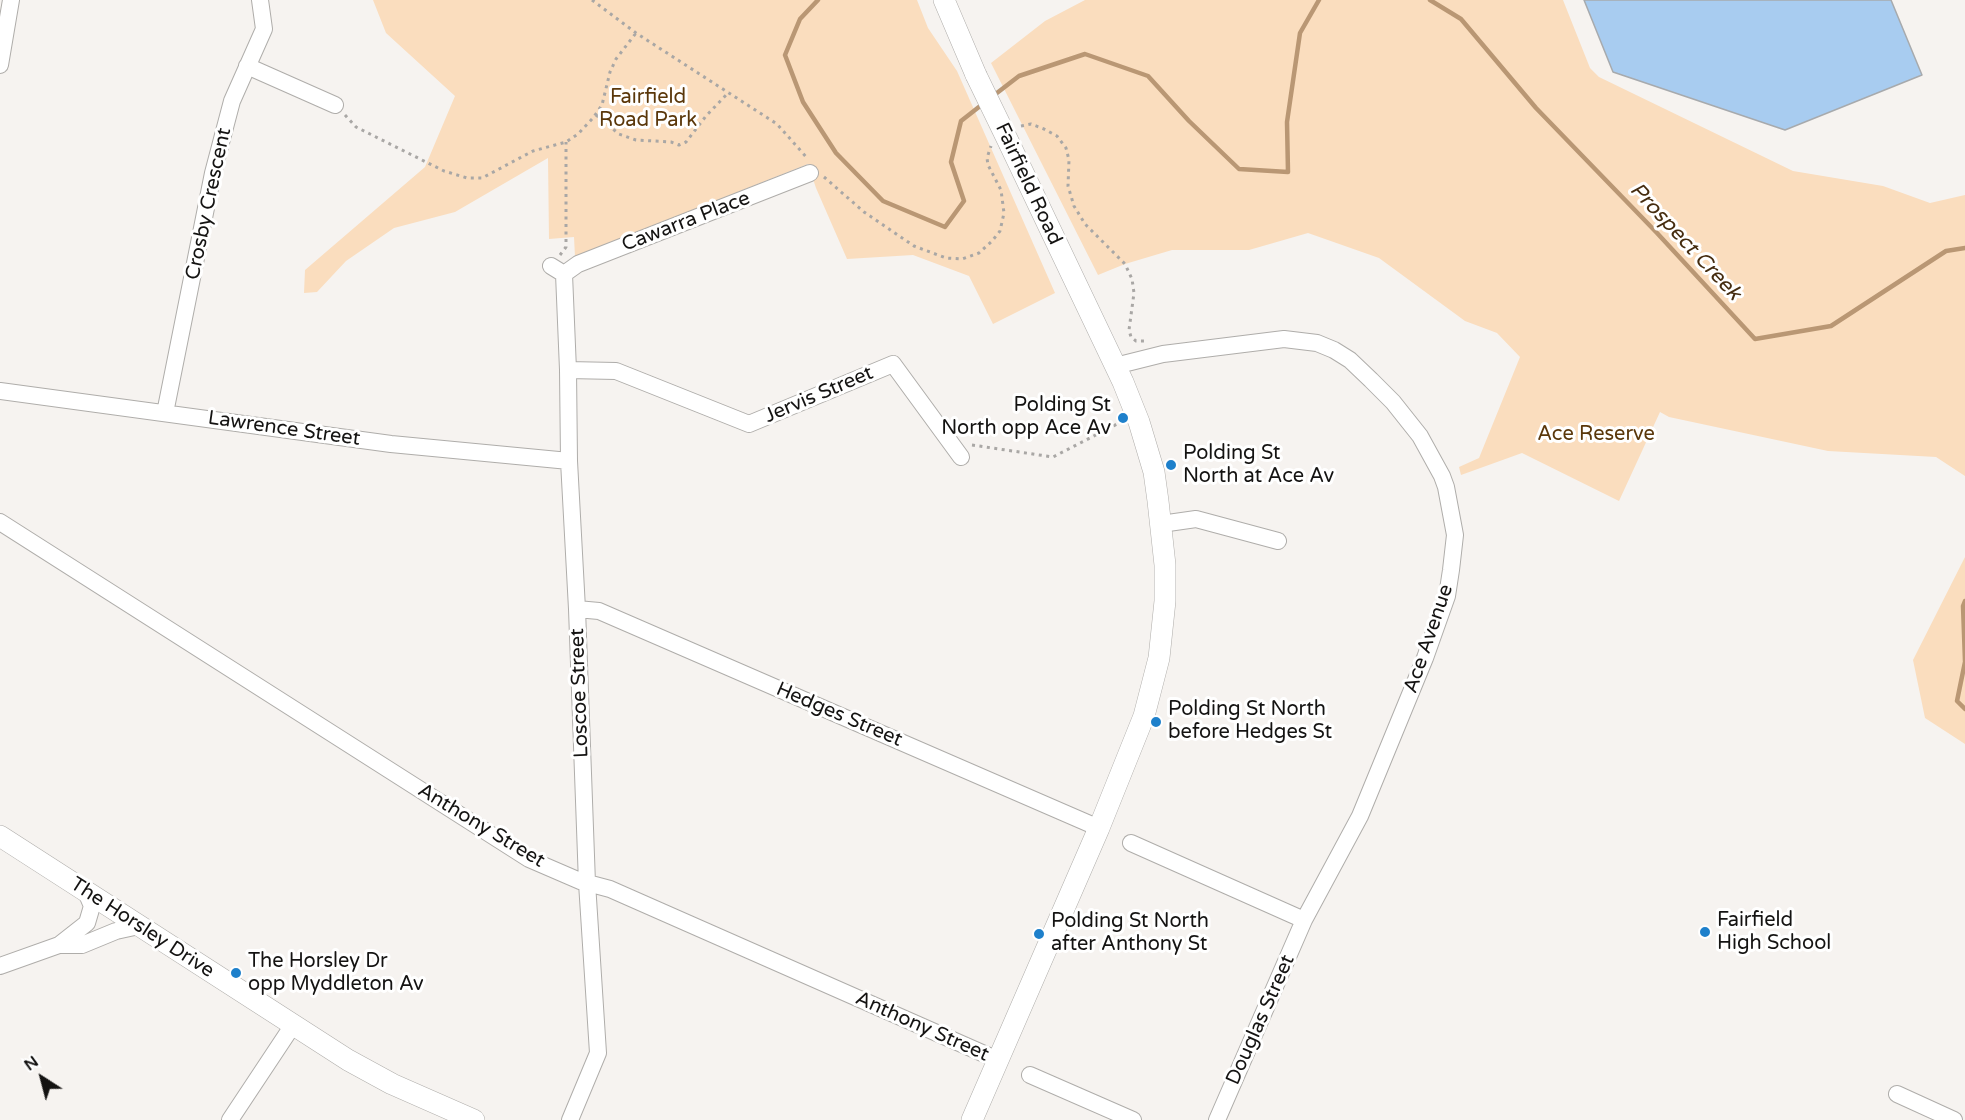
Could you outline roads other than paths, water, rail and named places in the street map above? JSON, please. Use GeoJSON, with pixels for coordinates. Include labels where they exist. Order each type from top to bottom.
{"type":"FeatureCollection","features":[{"type":"Feature","properties":{"kind":"main road","name":"Fairfield Road"},"geometry":{"type":"LineString","coordinates":[[944,0],[976,75],[1115,366],[1139,422],[1154,472],[1165,565],[1159,658],[1144,716],[1099,828],[972,1120]]}},
{"type":"Feature","properties":{"kind":"main road","name":"The Horsley Drive"},"geometry":{"type":"LineString","coordinates":[[0,836],[348,1060],[376,1076],[468,1119]]}},
{"type":"Feature","properties":{"kind":"street"},"geometry":{"type":"LineString","coordinates":[[0,65],[11,0]]}},
{"type":"Feature","properties":{"kind":"street","name":"Crosby Crescent"},"geometry":{"type":"LineString","coordinates":[[165,413],[213,173],[232,100],[264,29],[260,0]]}},
{"type":"Feature","properties":{"kind":"street"},"geometry":{"type":"LineString","coordinates":[[247,66],[335,105]]}},
{"type":"Feature","properties":{"kind":"street","name":"Cawarra Place"},"geometry":{"type":"LineString","coordinates":[[558,270],[812,170]]}},
{"type":"Feature","properties":{"kind":"street","name":"Loscoe Street"},"geometry":{"type":"LineString","coordinates":[[558,270],[568,370],[569,461],[587,883],[598,1053],[570,1120]]}},
{"type":"Feature","properties":{"kind":"street","name":"Ace Avenue"},"geometry":{"type":"LineString","coordinates":[[1115,366],[1163,354],[1284,339],[1317,344],[1350,360],[1393,402],[1420,436],[1446,487],[1455,535],[1447,596],[1425,658],[1360,816],[1304,920]]}},
{"type":"Feature","properties":{"kind":"street","name":"Jervis Street"},"geometry":{"type":"LineString","coordinates":[[568,370],[616,371],[749,424],[893,364],[961,457]]}},
{"type":"Feature","properties":{"kind":"street","name":"Lawrence Street"},"geometry":{"type":"LineString","coordinates":[[0,391],[391,444],[569,461]]}},
{"type":"Feature","properties":{"kind":"street"},"geometry":{"type":"LineString","coordinates":[[1161,524],[1196,519],[1278,541]]}},
{"type":"Feature","properties":{"kind":"street","name":"Anthony Street"},"geometry":{"type":"LineString","coordinates":[[0,522],[528,859],[587,883],[610,889],[998,1060]]}},
{"type":"Feature","properties":{"kind":"street","name":"Hedges Street"},"geometry":{"type":"LineString","coordinates":[[577,609],[599,611],[1099,828]]}},
{"type":"Feature","properties":{"kind":"street"},"geometry":{"type":"LineString","coordinates":[[1131,843],[1304,920]]}},
{"type":"Feature","properties":{"kind":"street"},"geometry":{"type":"LineString","coordinates":[[0,966],[59,945],[87,923],[92,906],[86,892]]}},
{"type":"Feature","properties":{"kind":"street","name":"Douglas Street"},"geometry":{"type":"LineString","coordinates":[[1217,1120],[1304,920]]}},
{"type":"Feature","properties":{"kind":"street"},"geometry":{"type":"LineString","coordinates":[[59,945],[82,945],[116,931],[139,926]]}},
{"type":"Feature","properties":{"kind":"street"},"geometry":{"type":"LineString","coordinates":[[230,1120],[292,1024]]}},
{"type":"Feature","properties":{"kind":"street"},"geometry":{"type":"LineString","coordinates":[[1030,1075],[1133,1120]]}},
{"type":"Feature","properties":{"kind":"street"},"geometry":{"type":"LineString","coordinates":[[1898,1094],[1954,1120]]}},
{"type":"Feature","properties":{"kind":"waterway","name":"Prospect Creek"},"geometry":{"type":"LineString","coordinates":[[818,0],[800,19],[785,55],[803,102],[836,153],[883,201],[945,227],[964,201],[951,162],[961,121],[984,103]]}},
{"type":"Feature","properties":{"kind":"waterway","name":"Prospect Creek"},"geometry":{"type":"LineString","coordinates":[[993,96],[1019,76],[1085,54],[1148,76],[1189,121],[1239,169],[1288,172],[1287,122],[1300,33],[1319,0]]}},
{"type":"Feature","properties":{"kind":"waterway","name":"Prospect Creek"},"geometry":{"type":"LineString","coordinates":[[1430,0],[1461,19],[1536,108],[1657,233],[1755,339],[1831,326],[1946,251],[1965,248]]}},
{"type":"Feature","properties":{"kind":"waterway","name":"Prospect Creek"},"geometry":{"type":"LineString","coordinates":[[1965,601],[1963,606],[1965,661]]}},
{"type":"Feature","properties":{"kind":"waterway","name":"Prospect Creek"},"geometry":{"type":"LineString","coordinates":[[1965,662],[1957,701],[1965,709]]}},
{"type":"Feature","properties":{"kind":"place","name":"Polding St North opp Ace Av"},"geometry":{"type":"Point","coordinates":[1123,418]}},
{"type":"Feature","properties":{"kind":"place","name":"Polding St North at Ace Av"},"geometry":{"type":"Point","coordinates":[1171,465]}},
{"type":"Feature","properties":{"kind":"place","name":"Polding St North before Hedges St"},"geometry":{"type":"Point","coordinates":[1156,722]}},
{"type":"Feature","properties":{"kind":"place","name":"Fairfield High School"},"geometry":{"type":"Point","coordinates":[1705,932]}},
{"type":"Feature","properties":{"kind":"place","name":"Polding St North after Anthony St"},"geometry":{"type":"Point","coordinates":[1039,934]}},
{"type":"Feature","properties":{"kind":"place","name":"The Horsley Dr opp Myddleton Av"},"geometry":{"type":"Point","coordinates":[236,973]}},
{"type":"Feature","properties":{"kind":"park label","name":"Fairfield Road Park"},"geometry":{"type":"Point","coordinates":[648,110]}},
{"type":"Feature","properties":{"kind":"park label","name":"Ace Reserve"},"geometry":{"type":"Point","coordinates":[1596,435]}}]}
